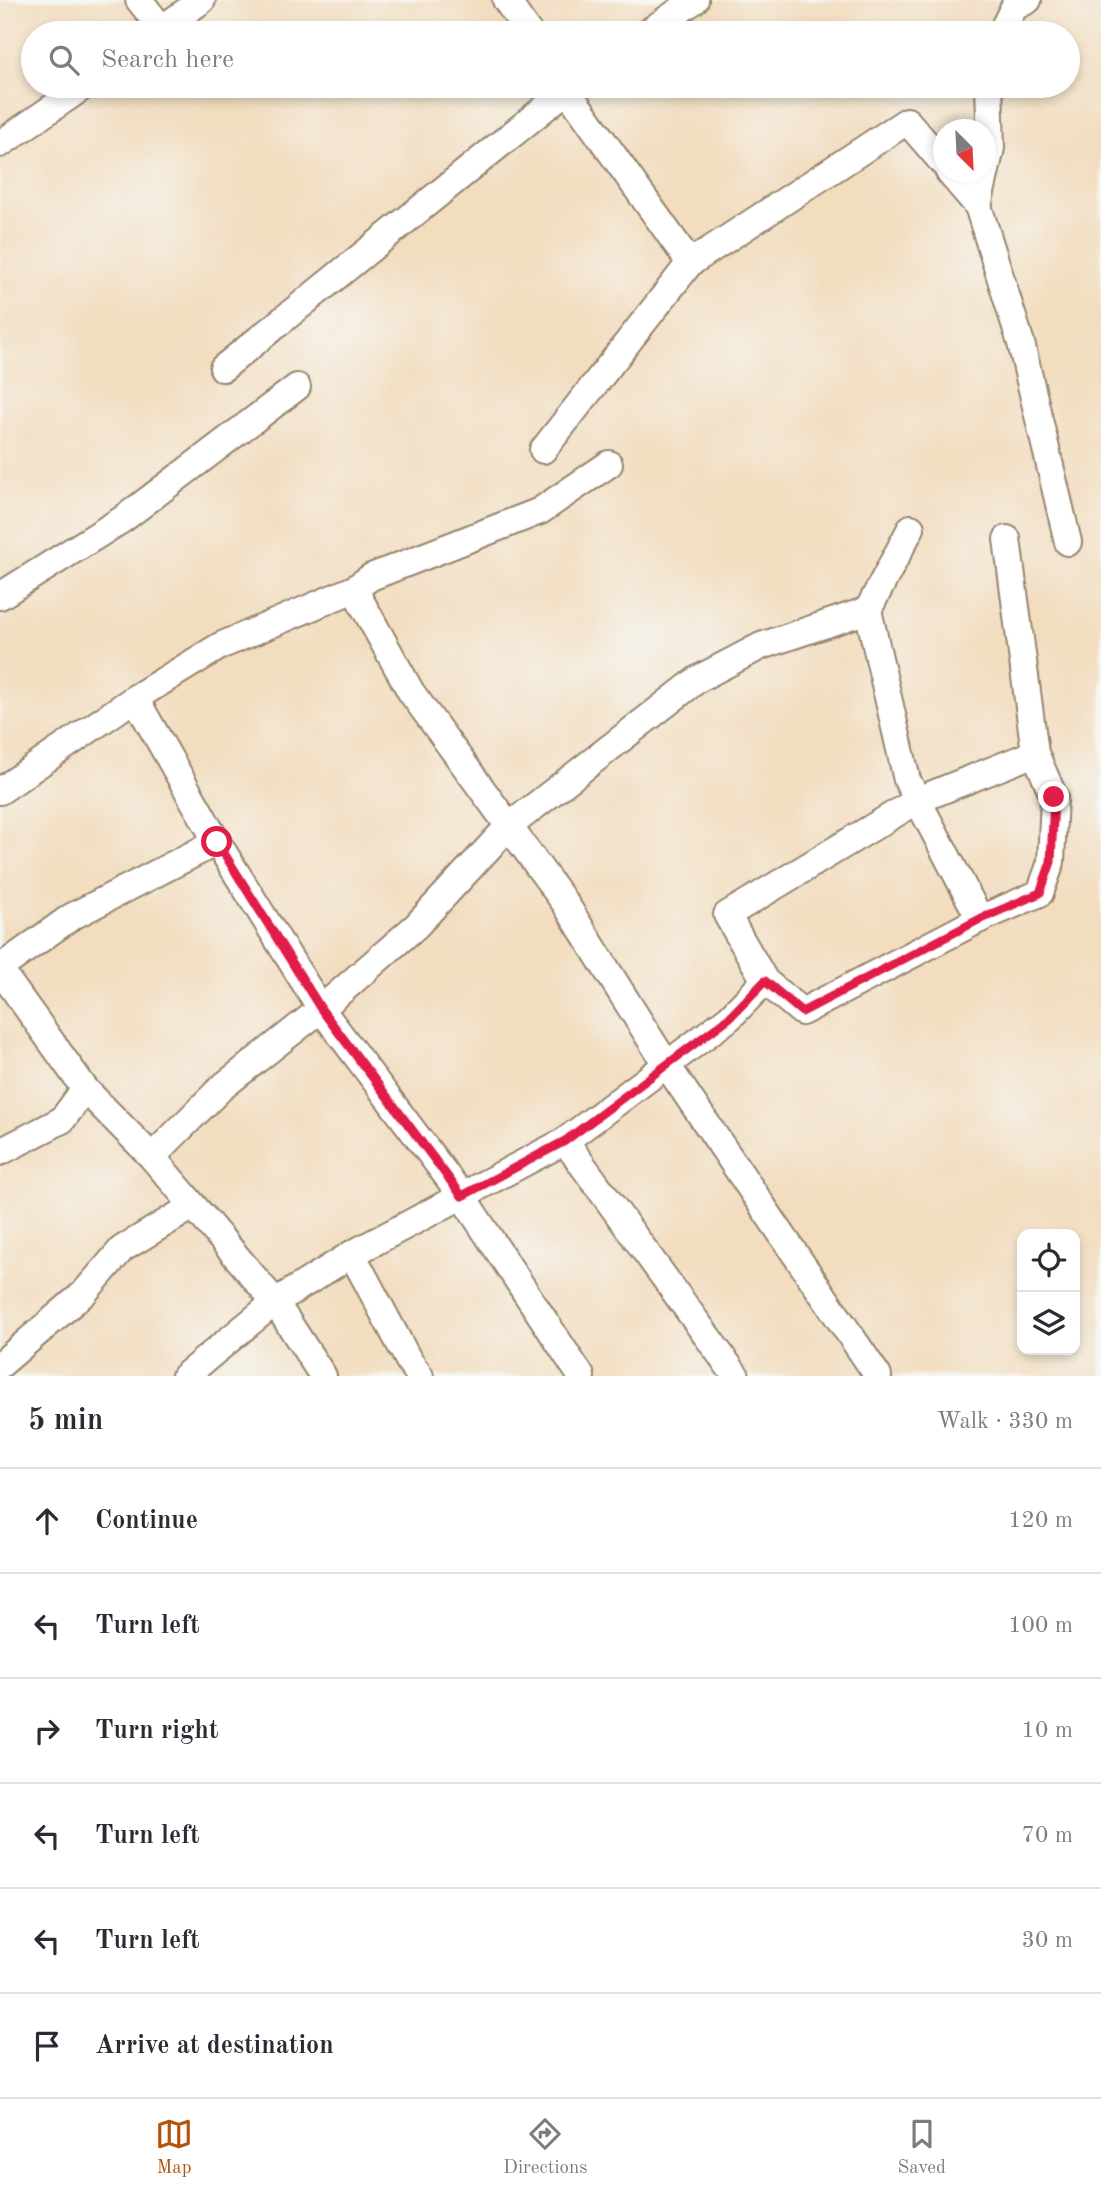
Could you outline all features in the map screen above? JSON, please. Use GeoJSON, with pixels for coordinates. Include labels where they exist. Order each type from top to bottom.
{"type":"FeatureCollection","features":[{"type":"Feature","properties":{"kind":"street"},"geometry":{"type":"LineString","coordinates":[[139,0],[153,21]]}},
{"type":"Feature","properties":{"kind":"street"},"geometry":{"type":"LineString","coordinates":[[173,21],[202,0]]}},
{"type":"Feature","properties":{"kind":"street"},"geometry":{"type":"LineString","coordinates":[[506,0],[521,21]]}},
{"type":"Feature","properties":{"kind":"street"},"geometry":{"type":"LineString","coordinates":[[664,21],[695,0]]}},
{"type":"Feature","properties":{"kind":"street"},"geometry":{"type":"LineString","coordinates":[[1007,21],[1014,7],[1028,0]]}},
{"type":"Feature","properties":{"kind":"street"},"geometry":{"type":"LineString","coordinates":[[0,144],[67,98]]}},
{"type":"Feature","properties":{"kind":"street"},"geometry":{"type":"LineString","coordinates":[[223,368],[554,98]]}},
{"type":"Feature","properties":{"kind":"street"},"geometry":{"type":"LineString","coordinates":[[576,98],[690,263]]}},
{"type":"Feature","properties":{"kind":"street"},"geometry":{"type":"LineString","coordinates":[[978,206],[991,148],[989,98]]}},
{"type":"Feature","properties":{"kind":"street"},"geometry":{"type":"LineString","coordinates":[[543,450],[690,263],[908,121],[933,152]]}},
{"type":"Feature","properties":{"kind":"street"},"geometry":{"type":"LineString","coordinates":[[958,182],[978,206],[1021,343],[1068,542]]}},
{"type":"Feature","properties":{"kind":"street"},"geometry":{"type":"LineString","coordinates":[[0,596],[123,519],[297,387]]}},
{"type":"Feature","properties":{"kind":"street"},"geometry":{"type":"LineString","coordinates":[[0,792],[135,698],[220,646],[354,589],[371,577],[540,511],[609,464]]}},
{"type":"Feature","properties":{"kind":"street"},"geometry":{"type":"LineString","coordinates":[[911,528],[868,610],[906,780],[980,919]]}},
{"type":"Feature","properties":{"kind":"street"},"geometry":{"type":"LineString","coordinates":[[1007,539],[1035,753],[1054,797],[1051,862],[1040,893],[980,919],[802,1012],[765,981],[727,915],[918,800],[1035,753]]}},
{"type":"Feature","properties":{"kind":"street"},"geometry":{"type":"LineString","coordinates":[[354,589],[411,692],[565,903],[666,1064],[878,1376]]}},
{"type":"Feature","properties":{"kind":"street"},"geometry":{"type":"LineString","coordinates":[[152,1157],[221,1088],[321,1009],[416,926],[508,828],[698,679],[761,646],[868,610]]}},
{"type":"Feature","properties":{"kind":"street"},"geometry":{"type":"LineString","coordinates":[[135,698],[217,842],[321,1009],[462,1196],[580,1376]]}},
{"type":"Feature","properties":{"kind":"street"},"geometry":{"type":"LineString","coordinates":[[217,842],[71,917],[0,969],[85,1089],[152,1157],[275,1302],[323,1376]]}},
{"type":"Feature","properties":{"kind":"street"},"geometry":{"type":"LineString","coordinates":[[185,1376],[275,1302],[352,1254],[565,1141],[729,1018],[765,981]]}},
{"type":"Feature","properties":{"kind":"street"},"geometry":{"type":"LineString","coordinates":[[0,1152],[62,1120],[85,1089]]}},
{"type":"Feature","properties":{"kind":"street"},"geometry":{"type":"LineString","coordinates":[[565,1141],[736,1376]]}},
{"type":"Feature","properties":{"kind":"street"},"geometry":{"type":"LineString","coordinates":[[0,1365],[84,1293],[122,1249],[193,1206]]}},
{"type":"Feature","properties":{"kind":"street"},"geometry":{"type":"LineString","coordinates":[[352,1254],[409,1362],[420,1376]]}},
{"type":"Feature","properties":{"kind":"route"},"geometry":{"type":"LineString","coordinates":[[217,842],[321,1009],[462,1196],[565,1141],[729,1018],[765,981],[802,1012],[980,919],[1040,893],[1051,862],[1054,797]]}}]}
